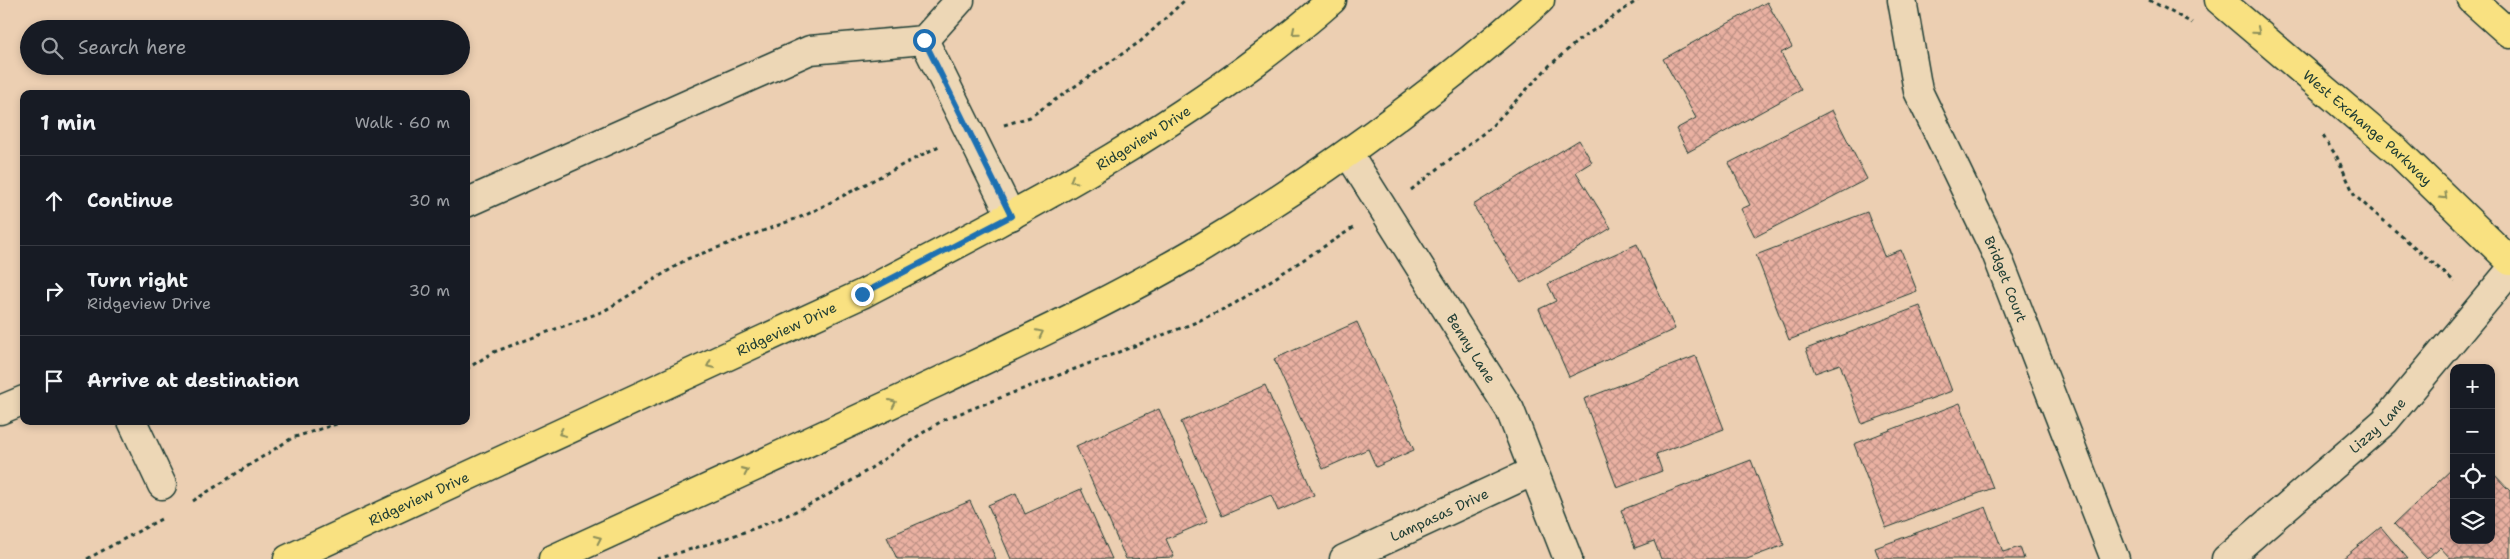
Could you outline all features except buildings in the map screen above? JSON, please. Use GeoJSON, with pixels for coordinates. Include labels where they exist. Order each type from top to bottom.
{"type":"FeatureCollection","features":[{"type":"Feature","properties":{"kind":"main road","name":"Ridgeview Drive"},"geometry":{"type":"LineString","coordinates":[[288,559],[862,294],[1011,216],[1138,142],[1225,85],[1295,33],[1332,0]]}},
{"type":"Feature","properties":{"kind":"main road"},"geometry":{"type":"LineString","coordinates":[[553,559],[923,389],[1105,301],[1193,253],[1348,153],[1441,83],[1540,0]]}},
{"type":"Feature","properties":{"kind":"main road","name":"West Exchange Parkway"},"geometry":{"type":"LineString","coordinates":[[2219,0],[2398,152],[2510,261]]}},
{"type":"Feature","properties":{"kind":"main road"},"geometry":{"type":"LineString","coordinates":[[2472,0],[2510,34]]}},
{"type":"Feature","properties":{"kind":"street"},"geometry":{"type":"LineString","coordinates":[[470,201],[810,50],[924,40],[960,0]]}},
{"type":"Feature","properties":{"kind":"street","name":"Bridget Court"},"geometry":{"type":"LineString","coordinates":[[1902,0],[1918,91],[1996,253],[2115,559]]}},
{"type":"Feature","properties":{"kind":"street"},"geometry":{"type":"LineString","coordinates":[[924,40],[1011,216]]}},
{"type":"Feature","properties":{"kind":"street","name":"Benny Lane"},"geometry":{"type":"LineString","coordinates":[[1348,153],[1510,410],[1568,559]]}},
{"type":"Feature","properties":{"kind":"street","name":"Lizzy Lane"},"geometry":{"type":"LineString","coordinates":[[2226,559],[2384,421],[2510,271]]}},
{"type":"Feature","properties":{"kind":"street"},"geometry":{"type":"LineString","coordinates":[[0,410],[20,402]]}},
{"type":"Feature","properties":{"kind":"street"},"geometry":{"type":"LineString","coordinates":[[134,425],[162,485]]}},
{"type":"Feature","properties":{"kind":"street","name":"Lampasas Drive"},"geometry":{"type":"LineString","coordinates":[[1344,559],[1534,472]]}},
{"type":"Feature","properties":{"kind":"path"},"geometry":{"type":"LineString","coordinates":[[470,367],[494,352],[604,311],[686,259],[806,216],[935,148],[1030,117],[1141,42],[1185,0]]}},
{"type":"Feature","properties":{"kind":"path"},"geometry":{"type":"LineString","coordinates":[[1405,194],[1490,128],[1550,65],[1579,40],[1638,0]]}},
{"type":"Feature","properties":{"kind":"path"},"geometry":{"type":"LineString","coordinates":[[2149,0],[2197,26]]}},
{"type":"Feature","properties":{"kind":"path"},"geometry":{"type":"LineString","coordinates":[[2322,134],[2337,158],[2355,196],[2375,216],[2409,240],[2458,284]]}},
{"type":"Feature","properties":{"kind":"path"},"geometry":{"type":"LineString","coordinates":[[656,559],[760,528],[838,489],[946,418],[1024,386],[1194,323],[1234,304],[1353,228]]}},
{"type":"Feature","properties":{"kind":"path"},"geometry":{"type":"LineString","coordinates":[[192,502],[292,438],[333,425]]}},
{"type":"Feature","properties":{"kind":"path"},"geometry":{"type":"LineString","coordinates":[[87,559],[165,516]]}},
{"type":"Feature","properties":{"kind":"route"},"geometry":{"type":"LineString","coordinates":[[862,294],[1011,216],[924,40]]}}]}
